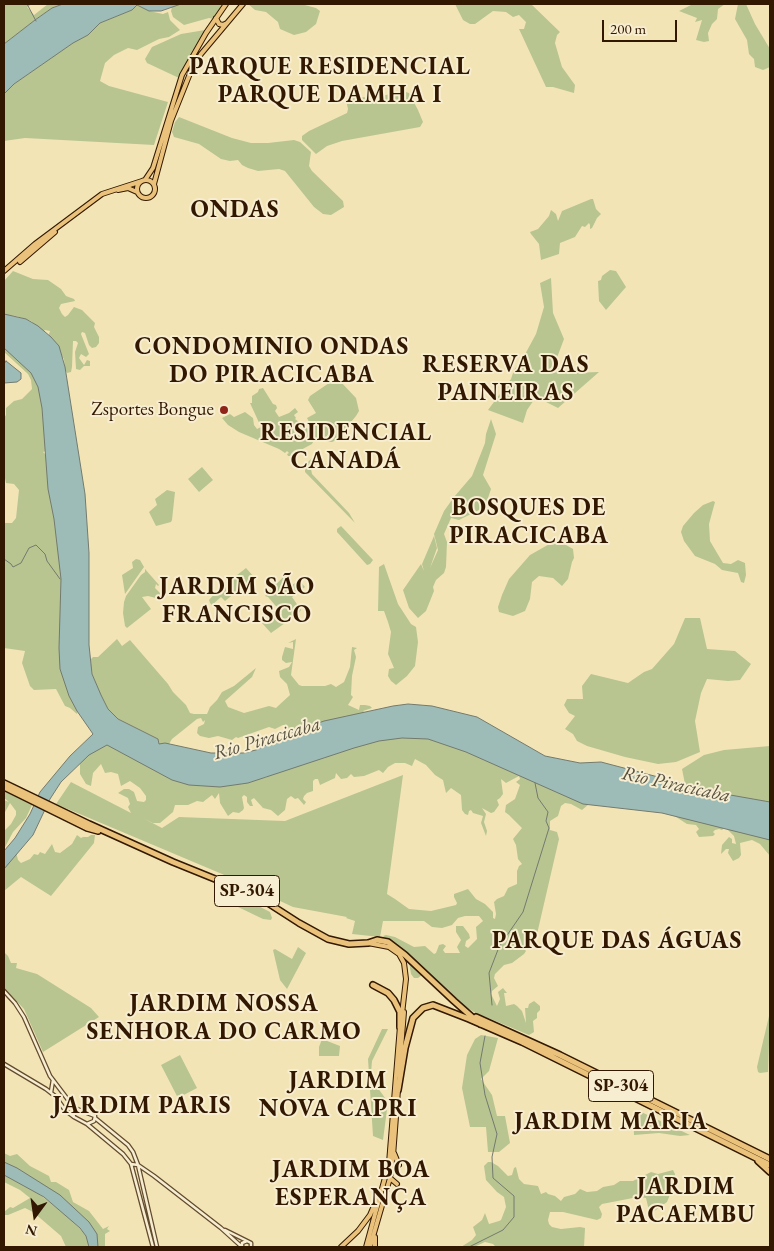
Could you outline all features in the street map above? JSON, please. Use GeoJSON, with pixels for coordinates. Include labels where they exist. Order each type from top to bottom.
{"type":"FeatureCollection","features":[{"type":"Feature","properties":{"kind":"highway","name":"SP-304"},"geometry":{"type":"LineString","coordinates":[[4,783],[29,798]]}},
{"type":"Feature","properties":{"kind":"highway","name":"SP-304"},"geometry":{"type":"LineString","coordinates":[[4,787],[173,862],[257,896],[328,939],[349,944],[368,944]]}},
{"type":"Feature","properties":{"kind":"highway"},"geometry":{"type":"LineString","coordinates":[[368,944],[381,940],[395,946],[470,1017]]}},
{"type":"Feature","properties":{"kind":"highway"},"geometry":{"type":"LineString","coordinates":[[373,985],[388,993],[394,1000],[400,1012],[400,1027]]}},
{"type":"Feature","properties":{"kind":"highway"},"geometry":{"type":"LineString","coordinates":[[398,1090],[412,1023],[419,1011],[433,1005],[470,1017]]}},
{"type":"Feature","properties":{"kind":"highway","name":"SP-304"},"geometry":{"type":"LineString","coordinates":[[470,1017],[480,1024],[576,1069],[770,1165]]}},
{"type":"Feature","properties":{"kind":"highway","name":"SP-304"},"geometry":{"type":"LineString","coordinates":[[470,1017],[560,1055],[770,1158]]}},
{"type":"Feature","properties":{"kind":"highway"},"geometry":{"type":"LineString","coordinates":[[750,1155],[770,1172]]}},
{"type":"Feature","properties":{"kind":"main road"},"geometry":{"type":"LineString","coordinates":[[137,192],[138,184],[153,168],[182,75],[226,4]]}},
{"type":"Feature","properties":{"kind":"main road"},"geometry":{"type":"LineString","coordinates":[[4,273],[102,196],[128,188],[144,198],[151,196],[155,190],[154,184],[171,121],[191,70],[201,54],[243,4]]}},
{"type":"Feature","properties":{"kind":"main road"},"geometry":{"type":"LineString","coordinates":[[216,18],[219,24],[228,23]]}},
{"type":"Feature","properties":{"kind":"main road"},"geometry":{"type":"LineString","coordinates":[[4,273],[42,239],[102,194],[143,180],[150,180],[154,184]]}},
{"type":"Feature","properties":{"kind":"main road"},"geometry":{"type":"LineString","coordinates":[[368,944],[384,946],[395,951],[402,959],[406,971],[390,1178],[370,1247]]}},
{"type":"Feature","properties":{"kind":"main road"},"geometry":{"type":"LineString","coordinates":[[366,1247],[389,1163],[400,1027],[404,1005]]}},
{"type":"Feature","properties":{"kind":"main road"},"geometry":{"type":"LineString","coordinates":[[393,1151],[399,1165]]}},
{"type":"Feature","properties":{"kind":"main road"},"geometry":{"type":"LineString","coordinates":[[390,1178],[397,1184]]}},
{"type":"Feature","properties":{"kind":"main road"},"geometry":{"type":"LineString","coordinates":[[341,1247],[358,1231],[370,1215],[380,1195]]}},
{"type":"Feature","properties":{"kind":"main road"},"geometry":{"type":"LineString","coordinates":[[375,1247],[375,1235],[379,1218]]}},
{"type":"Feature","properties":{"kind":"street"},"geometry":{"type":"LineString","coordinates":[[4,991],[24,1017],[53,1080],[72,1105],[77,1109],[92,1114],[128,1146],[135,1156],[157,1247]]}},
{"type":"Feature","properties":{"kind":"street"},"geometry":{"type":"LineString","coordinates":[[4,1064],[51,1092],[64,1109],[87,1124],[129,1160],[132,1164],[153,1247]]}},
{"type":"Feature","properties":{"kind":"street"},"geometry":{"type":"LineString","coordinates":[[51,1092],[53,1080]]}},
{"type":"Feature","properties":{"kind":"street"},"geometry":{"type":"LineString","coordinates":[[64,1109],[72,1105]]}},
{"type":"Feature","properties":{"kind":"street"},"geometry":{"type":"LineString","coordinates":[[74,1116],[73,1114],[77,1109]]}},
{"type":"Feature","properties":{"kind":"street"},"geometry":{"type":"LineString","coordinates":[[87,1124],[94,1121],[95,1118]]}},
{"type":"Feature","properties":{"kind":"street"},"geometry":{"type":"LineString","coordinates":[[129,1160],[135,1156]]}},
{"type":"Feature","properties":{"kind":"street"},"geometry":{"type":"LineString","coordinates":[[132,1164],[138,1165],[221,1228],[242,1247],[244,1242],[247,1241]]}},
{"type":"Feature","properties":{"kind":"street"},"geometry":{"type":"LineString","coordinates":[[221,1228],[247,1241],[252,1247]]}},
{"type":"Feature","properties":{"kind":"green space"},"geometry":{"type":"Polygon","coordinates":[[[4,4],[32,4],[27,7],[34,15],[48,4],[63,4],[52,8],[4,44],[4,4]]]}},
{"type":"Feature","properties":{"kind":"green space"},"geometry":{"type":"Polygon","coordinates":[[[181,4],[222,4],[213,19],[209,18],[184,25],[173,17],[171,11],[172,7],[181,4]]]}},
{"type":"Feature","properties":{"kind":"green space"},"geometry":{"type":"Polygon","coordinates":[[[248,4],[301,4],[320,11],[316,24],[306,32],[294,35],[280,29],[278,22],[266,12],[255,10],[248,4]]]}},
{"type":"Feature","properties":{"kind":"green space"},"geometry":{"type":"Polygon","coordinates":[[[455,4],[531,4],[560,32],[555,43],[562,67],[575,85],[574,93],[546,87],[519,29],[524,29],[526,22],[519,15],[513,17],[506,12],[493,11],[475,24],[470,24],[463,20],[455,4]]]}},
{"type":"Feature","properties":{"kind":"green space"},"geometry":{"type":"Polygon","coordinates":[[[693,4],[725,4],[718,9],[717,19],[712,24],[708,33],[709,41],[696,40],[702,20],[695,22],[697,18],[679,11],[693,4]]]}},
{"type":"Feature","properties":{"kind":"green space"},"geometry":{"type":"Polygon","coordinates":[[[738,4],[746,4],[770,49],[770,67],[763,70],[755,67],[754,59],[749,54],[747,40],[735,19],[738,4]]]}},
{"type":"Feature","properties":{"kind":"green space"},"geometry":{"type":"Polygon","coordinates":[[[137,5],[149,11],[163,14],[168,12],[170,20],[180,30],[169,37],[159,39],[137,50],[128,48],[114,55],[105,63],[100,81],[109,86],[168,102],[154,145],[25,138],[4,141],[4,94],[14,84],[74,42],[88,35],[100,23],[132,10],[137,5]]]}},
{"type":"Feature","properties":{"kind":"green space"},"geometry":{"type":"Polygon","coordinates":[[[205,30],[179,78],[147,63],[145,59],[152,47],[181,34],[205,30]]]}},
{"type":"Feature","properties":{"kind":"green space"},"geometry":{"type":"Polygon","coordinates":[[[403,91],[409,93],[418,110],[423,122],[420,127],[342,141],[327,146],[316,154],[302,140],[302,136],[309,131],[347,113],[346,100],[348,96],[373,98],[403,91]]]}},
{"type":"Feature","properties":{"kind":"green space"},"geometry":{"type":"Polygon","coordinates":[[[179,117],[232,138],[251,143],[294,140],[300,142],[311,152],[309,166],[312,171],[343,201],[344,207],[331,215],[323,214],[314,207],[285,171],[279,169],[258,171],[248,168],[238,160],[221,159],[199,144],[174,137],[172,132],[175,122],[179,117]]]}},
{"type":"Feature","properties":{"kind":"green space"},"geometry":{"type":"Polygon","coordinates":[[[593,199],[596,209],[601,214],[592,228],[590,229],[589,223],[585,227],[582,226],[575,237],[560,243],[559,254],[541,260],[539,244],[530,232],[538,229],[549,216],[551,210],[556,214],[558,221],[562,211],[593,199]]]}},
{"type":"Feature","properties":{"kind":"green space"},"geometry":{"type":"Polygon","coordinates":[[[610,270],[616,271],[626,287],[606,310],[599,301],[598,281],[610,270]]]}},
{"type":"Feature","properties":{"kind":"green space"},"geometry":{"type":"Polygon","coordinates":[[[13,271],[33,279],[48,280],[61,289],[66,296],[75,301],[61,304],[59,308],[65,317],[74,307],[82,310],[95,323],[94,327],[99,337],[99,343],[96,347],[92,348],[89,345],[85,333],[82,332],[81,334],[89,354],[86,357],[81,354],[79,358],[84,365],[87,360],[90,361],[90,366],[84,366],[80,370],[76,369],[75,352],[78,343],[73,341],[72,367],[71,372],[67,373],[64,359],[48,337],[50,331],[45,330],[43,332],[31,321],[16,316],[4,315],[4,281],[13,271]]]}},
{"type":"Feature","properties":{"kind":"green space"},"geometry":{"type":"Polygon","coordinates":[[[551,278],[553,313],[564,339],[555,363],[560,369],[569,373],[599,372],[558,408],[536,397],[527,410],[523,423],[488,410],[511,379],[514,370],[536,334],[544,307],[540,283],[551,278]]]}},
{"type":"Feature","properties":{"kind":"green space"},"geometry":{"type":"Polygon","coordinates":[[[4,345],[41,380],[46,451],[43,452],[47,456],[79,707],[77,714],[65,706],[56,689],[34,690],[30,686],[22,663],[25,651],[4,648],[4,524],[12,523],[16,518],[19,490],[14,484],[6,483],[4,474],[4,418],[6,408],[14,401],[22,399],[32,389],[28,374],[4,352],[4,345]]]}},
{"type":"Feature","properties":{"kind":"green space"},"geometry":{"type":"Polygon","coordinates":[[[335,379],[339,380],[356,398],[359,411],[336,440],[332,442],[314,440],[312,444],[297,452],[298,454],[295,456],[288,456],[287,454],[289,453],[287,451],[285,453],[239,432],[228,425],[222,418],[230,414],[234,417],[245,412],[253,418],[257,429],[261,427],[250,403],[252,403],[252,396],[259,389],[263,388],[273,404],[276,405],[275,411],[279,417],[295,408],[298,412],[294,415],[295,419],[308,429],[309,422],[307,418],[316,413],[308,400],[310,396],[335,379]]]}},
{"type":"Feature","properties":{"kind":"green space"},"geometry":{"type":"Polygon","coordinates":[[[491,419],[496,434],[483,475],[491,489],[485,507],[459,520],[451,518],[444,534],[447,542],[446,567],[444,573],[436,580],[426,611],[418,618],[409,608],[403,590],[421,564],[424,571],[422,564],[434,536],[437,548],[430,568],[438,550],[434,534],[444,511],[472,476],[485,443],[491,419]]]}},
{"type":"Feature","properties":{"kind":"green space"},"geometry":{"type":"Polygon","coordinates":[[[317,453],[321,453],[322,458],[311,469],[312,474],[349,513],[355,523],[305,472],[305,465],[317,453]]]}},
{"type":"Feature","properties":{"kind":"green space"},"geometry":{"type":"Polygon","coordinates":[[[202,467],[213,480],[199,492],[188,479],[202,467]]]}},
{"type":"Feature","properties":{"kind":"green space"},"geometry":{"type":"Polygon","coordinates":[[[167,490],[175,492],[172,520],[171,522],[156,526],[149,512],[157,505],[155,499],[167,490]]]}},
{"type":"Feature","properties":{"kind":"green space"},"geometry":{"type":"Polygon","coordinates":[[[715,502],[709,524],[710,541],[723,563],[731,564],[738,560],[745,563],[746,575],[744,583],[741,582],[738,573],[722,570],[715,564],[695,556],[684,541],[681,532],[683,526],[703,505],[715,502]]]}},
{"type":"Feature","properties":{"kind":"green space"},"geometry":{"type":"Polygon","coordinates":[[[341,526],[373,560],[370,564],[367,565],[337,532],[337,529],[341,526]]]}},
{"type":"Feature","properties":{"kind":"green space"},"geometry":{"type":"Polygon","coordinates":[[[553,542],[573,549],[574,558],[568,579],[562,586],[553,578],[539,576],[532,582],[530,599],[525,611],[513,616],[499,612],[498,607],[509,579],[530,555],[553,542]]]}},
{"type":"Feature","properties":{"kind":"green space"},"geometry":{"type":"Polygon","coordinates":[[[136,559],[140,560],[144,567],[125,594],[122,575],[133,568],[132,562],[136,559]]]}},
{"type":"Feature","properties":{"kind":"green space"},"geometry":{"type":"Polygon","coordinates":[[[384,564],[398,604],[411,624],[416,627],[418,642],[415,666],[396,685],[388,676],[389,669],[394,668],[388,654],[391,632],[384,611],[378,611],[379,567],[384,564]]]}},
{"type":"Feature","properties":{"kind":"green space"},"geometry":{"type":"Polygon","coordinates":[[[246,568],[254,577],[225,601],[221,597],[212,605],[209,600],[218,590],[246,568]]]}},
{"type":"Feature","properties":{"kind":"green space"},"geometry":{"type":"Polygon","coordinates":[[[145,569],[159,585],[156,584],[155,588],[163,596],[160,599],[148,596],[142,597],[151,609],[127,628],[123,613],[124,602],[126,596],[145,572],[145,569]]]}},
{"type":"Feature","properties":{"kind":"green space"},"geometry":{"type":"Polygon","coordinates":[[[287,573],[289,576],[286,581],[291,586],[299,580],[305,587],[292,597],[301,610],[271,633],[262,623],[276,612],[280,615],[282,613],[265,596],[287,573]]]}},
{"type":"Feature","properties":{"kind":"green space"},"geometry":{"type":"Polygon","coordinates":[[[685,618],[700,618],[707,649],[735,651],[751,664],[740,680],[707,679],[701,693],[695,721],[700,752],[676,762],[658,764],[625,757],[587,746],[577,741],[573,734],[565,729],[575,716],[569,713],[564,705],[567,699],[583,699],[582,686],[591,674],[628,683],[652,669],[674,644],[685,618]]]}},
{"type":"Feature","properties":{"kind":"green space"},"geometry":{"type":"Polygon","coordinates":[[[117,639],[122,646],[130,640],[186,705],[190,713],[194,714],[207,714],[222,692],[234,686],[256,668],[252,677],[225,701],[228,707],[244,713],[269,706],[276,708],[290,695],[287,684],[280,677],[279,671],[289,667],[292,662],[286,663],[282,660],[282,657],[285,647],[293,649],[293,642],[288,643],[296,639],[291,675],[302,686],[325,686],[331,684],[336,687],[344,682],[350,667],[352,647],[357,648],[354,650],[356,657],[352,676],[351,695],[353,697],[348,705],[359,710],[360,705],[372,708],[363,711],[366,713],[295,733],[289,734],[288,726],[283,725],[275,729],[269,727],[238,738],[236,737],[232,740],[218,736],[209,738],[200,736],[197,733],[198,727],[204,724],[205,720],[203,722],[201,718],[197,719],[172,739],[169,744],[159,744],[158,739],[118,719],[108,709],[97,688],[90,660],[93,657],[98,657],[117,639]]]}},
{"type":"Feature","properties":{"kind":"green space"},"geometry":{"type":"Polygon","coordinates":[[[431,735],[601,806],[589,804],[582,810],[565,803],[561,806],[558,816],[550,821],[550,830],[557,832],[559,839],[534,947],[522,947],[526,951],[524,954],[512,963],[504,965],[495,974],[494,978],[498,986],[491,994],[497,1006],[500,999],[498,992],[503,988],[507,993],[504,993],[506,1006],[514,1004],[517,1006],[522,1011],[526,1023],[525,1008],[528,1008],[529,1004],[534,1001],[540,1006],[537,1018],[533,1021],[534,1032],[529,1035],[474,1012],[459,1003],[449,991],[442,990],[430,978],[422,975],[414,978],[411,974],[409,962],[383,936],[395,937],[414,947],[425,946],[434,954],[439,945],[443,944],[446,946],[443,950],[445,953],[460,953],[457,947],[461,940],[456,932],[456,926],[463,926],[469,934],[470,938],[466,941],[465,946],[468,948],[477,939],[476,927],[483,921],[479,916],[458,918],[452,925],[442,928],[432,927],[424,921],[383,921],[380,937],[352,934],[355,921],[347,917],[293,907],[222,874],[56,804],[71,782],[131,813],[128,807],[130,804],[128,798],[118,793],[124,789],[129,789],[134,792],[137,801],[144,802],[146,800],[146,796],[140,788],[130,781],[121,786],[118,774],[105,773],[101,764],[93,773],[91,786],[86,784],[80,774],[80,764],[86,756],[107,744],[254,778],[265,778],[275,771],[320,757],[325,758],[325,754],[373,739],[431,735]],[[415,759],[412,766],[405,763],[395,763],[383,773],[379,770],[364,776],[354,777],[351,774],[347,778],[341,779],[336,773],[335,778],[320,785],[318,779],[315,779],[313,781],[313,791],[304,796],[303,799],[306,802],[304,805],[298,798],[295,799],[291,796],[287,799],[285,810],[278,816],[271,810],[263,808],[254,798],[251,800],[253,806],[250,806],[247,802],[247,797],[244,795],[242,797],[243,810],[239,813],[233,812],[228,816],[220,803],[219,793],[215,799],[212,795],[203,802],[197,801],[188,805],[175,805],[173,812],[160,823],[152,823],[162,828],[179,817],[285,821],[403,775],[387,894],[409,909],[431,911],[456,905],[454,894],[468,889],[476,899],[493,912],[493,918],[495,919],[494,902],[504,896],[508,888],[517,884],[517,871],[522,864],[518,859],[513,839],[522,828],[505,812],[506,805],[515,799],[520,785],[516,782],[520,779],[519,776],[506,783],[501,779],[503,794],[497,800],[499,805],[494,812],[491,813],[482,808],[486,814],[484,822],[487,831],[486,836],[481,823],[483,816],[473,813],[471,810],[468,815],[465,814],[462,810],[461,795],[451,788],[446,793],[443,780],[435,775],[426,765],[415,759]]]}},
{"type":"Feature","properties":{"kind":"green space"},"geometry":{"type":"Polygon","coordinates":[[[770,746],[770,802],[741,798],[685,784],[682,769],[704,755],[724,750],[770,746]]]}},
{"type":"Feature","properties":{"kind":"green space"},"geometry":{"type":"Polygon","coordinates":[[[4,791],[32,805],[26,818],[13,832],[4,849],[4,831],[11,824],[16,811],[10,803],[4,814],[4,800],[9,802],[4,798],[4,791]]]}},
{"type":"Feature","properties":{"kind":"green space"},"geometry":{"type":"Polygon","coordinates":[[[673,815],[725,827],[722,830],[715,830],[713,836],[699,837],[696,832],[699,829],[696,825],[687,824],[673,815]]]}},
{"type":"Feature","properties":{"kind":"green space"},"geometry":{"type":"Polygon","coordinates":[[[727,829],[770,832],[770,856],[760,844],[752,840],[740,843],[741,855],[733,861],[728,853],[729,849],[726,849],[721,854],[722,845],[729,837],[732,839],[732,843],[736,844],[734,836],[727,829]]]}},
{"type":"Feature","properties":{"kind":"green space"},"geometry":{"type":"Polygon","coordinates":[[[77,835],[81,838],[95,835],[94,843],[51,896],[21,877],[4,891],[4,864],[16,852],[21,863],[30,859],[34,854],[38,855],[40,852],[45,854],[52,844],[55,852],[60,853],[72,844],[77,835]]]}},
{"type":"Feature","properties":{"kind":"green space"},"geometry":{"type":"Polygon","coordinates":[[[232,895],[239,896],[270,912],[271,920],[263,919],[236,906],[230,900],[232,895]]]}},
{"type":"Feature","properties":{"kind":"green space"},"geometry":{"type":"Polygon","coordinates":[[[298,947],[306,953],[287,989],[280,980],[273,950],[275,949],[292,959],[298,947]]]}},
{"type":"Feature","properties":{"kind":"green space"},"geometry":{"type":"Polygon","coordinates":[[[4,952],[11,963],[17,963],[16,968],[37,974],[91,1008],[99,1017],[43,1052],[24,1009],[4,988],[4,952]]]}},
{"type":"Feature","properties":{"kind":"green space"},"geometry":{"type":"Polygon","coordinates":[[[770,1015],[768,1072],[760,1073],[757,1067],[770,1015]]]}},
{"type":"Feature","properties":{"kind":"green space"},"geometry":{"type":"Polygon","coordinates":[[[382,1029],[388,1029],[372,1061],[371,1073],[372,1080],[388,1102],[383,1140],[373,1136],[368,1059],[382,1029]]]}},
{"type":"Feature","properties":{"kind":"green space"},"geometry":{"type":"Polygon","coordinates":[[[481,1035],[498,1038],[489,1071],[481,1079],[492,1095],[497,1116],[505,1116],[510,1143],[499,1152],[488,1152],[486,1127],[470,1127],[462,1088],[467,1055],[475,1039],[481,1035]]]}},
{"type":"Feature","properties":{"kind":"green space"},"geometry":{"type":"Polygon","coordinates":[[[322,1039],[340,1046],[339,1056],[319,1056],[319,1047],[322,1039]]]}},
{"type":"Feature","properties":{"kind":"green space"},"geometry":{"type":"Polygon","coordinates":[[[180,1055],[197,1088],[178,1098],[161,1065],[180,1055]]]}},
{"type":"Feature","properties":{"kind":"green space"},"geometry":{"type":"Polygon","coordinates":[[[637,1110],[690,1135],[680,1136],[659,1133],[634,1135],[633,1112],[635,1113],[637,1110]]]}},
{"type":"Feature","properties":{"kind":"green space"},"geometry":{"type":"Polygon","coordinates":[[[4,1153],[10,1156],[17,1154],[30,1166],[49,1176],[51,1182],[56,1182],[69,1190],[73,1202],[89,1211],[103,1229],[109,1226],[107,1229],[110,1231],[105,1234],[105,1247],[96,1247],[92,1233],[4,1166],[4,1153]]]}},
{"type":"Feature","properties":{"kind":"green space"},"geometry":{"type":"Polygon","coordinates":[[[488,1162],[498,1166],[508,1176],[512,1175],[516,1167],[519,1179],[524,1184],[538,1186],[541,1194],[546,1192],[561,1201],[564,1197],[575,1194],[580,1189],[587,1192],[597,1191],[620,1181],[633,1181],[651,1172],[658,1174],[673,1170],[675,1182],[667,1202],[653,1212],[649,1211],[646,1198],[638,1197],[602,1204],[599,1207],[602,1214],[601,1218],[597,1220],[563,1212],[550,1212],[548,1220],[552,1227],[561,1229],[585,1228],[584,1247],[496,1247],[485,1242],[474,1247],[461,1247],[476,1235],[473,1227],[482,1220],[485,1213],[489,1224],[501,1220],[506,1207],[504,1197],[486,1180],[484,1166],[488,1162]]]}},
{"type":"Feature","properties":{"kind":"green space"},"geometry":{"type":"Polygon","coordinates":[[[4,1172],[31,1188],[68,1216],[86,1235],[90,1247],[66,1247],[61,1236],[33,1212],[25,1208],[4,1215],[4,1212],[10,1207],[13,1208],[30,1198],[20,1190],[4,1182],[4,1172]]]}},
{"type":"Feature","properties":{"kind":"water"},"geometry":{"type":"Polygon","coordinates":[[[63,4],[181,4],[161,11],[149,11],[137,5],[132,10],[100,23],[88,35],[73,43],[14,84],[4,94],[4,44],[52,8],[63,4]]]}},
{"type":"Feature","properties":{"kind":"water","name":"Rio Piracicaba"},"geometry":{"type":"Polygon","coordinates":[[[4,314],[26,319],[51,337],[59,346],[65,367],[85,494],[89,553],[89,645],[92,674],[108,709],[118,719],[158,739],[159,744],[165,743],[211,753],[243,753],[256,750],[288,734],[324,721],[393,706],[408,704],[432,706],[477,717],[545,756],[580,763],[601,762],[719,793],[770,802],[770,840],[662,813],[583,804],[466,752],[428,739],[402,738],[379,741],[248,783],[220,787],[189,785],[172,780],[107,745],[89,755],[61,782],[50,799],[33,835],[4,869],[4,851],[15,838],[30,814],[40,792],[70,756],[93,734],[69,696],[60,669],[61,579],[54,519],[48,489],[42,408],[38,387],[31,373],[4,348],[4,314]]]}},
{"type":"Feature","properties":{"kind":"water"},"geometry":{"type":"Polygon","coordinates":[[[6,361],[21,373],[21,379],[17,382],[4,383],[4,364],[6,361]]]}},
{"type":"Feature","properties":{"kind":"water"},"geometry":{"type":"Polygon","coordinates":[[[4,1162],[60,1195],[89,1222],[97,1234],[98,1247],[89,1247],[86,1236],[80,1228],[44,1197],[4,1175],[4,1162]]]}},
{"type":"Feature","properties":{"kind":"waterway"},"geometry":{"type":"LineString","coordinates":[[27,4],[36,21]]}},
{"type":"Feature","properties":{"kind":"waterway"},"geometry":{"type":"LineString","coordinates":[[4,559],[13,567],[21,563],[29,548],[36,545],[45,554],[47,561],[60,579]]}},
{"type":"Feature","properties":{"kind":"waterway"},"geometry":{"type":"LineString","coordinates":[[492,1005],[489,973],[499,947],[523,912],[549,828],[546,821],[548,812],[538,798],[535,783]]}},
{"type":"Feature","properties":{"kind":"waterway"},"geometry":{"type":"LineString","coordinates":[[469,1247],[503,1230],[514,1217],[514,1196],[493,1178],[492,1157],[497,1134],[485,1095],[480,1063],[485,1036]]}},
{"type":"Feature","properties":{"kind":"place","name":"Zsportes Bongue"},"geometry":{"type":"Point","coordinates":[224,410]}},
{"type":"Feature","properties":{"kind":"district","name":"PARQUE RESIDENCIAL PARQUE DAMHA I"},"geometry":{"type":"Point","coordinates":[330,81]}},
{"type":"Feature","properties":{"kind":"district","name":"ONDAS"},"geometry":{"type":"Point","coordinates":[235,210]}},
{"type":"Feature","properties":{"kind":"district","name":"CONDOMINIO ONDAS DO PIRACICABA"},"geometry":{"type":"Point","coordinates":[272,361]}},
{"type":"Feature","properties":{"kind":"district","name":"RESERVA DAS PAINEIRAS"},"geometry":{"type":"Point","coordinates":[506,379]}},
{"type":"Feature","properties":{"kind":"district","name":"RESIDENCIAL CANADÁ"},"geometry":{"type":"Point","coordinates":[346,447]}},
{"type":"Feature","properties":{"kind":"district","name":"BOSQUES DE PIRACICABA"},"geometry":{"type":"Point","coordinates":[529,522]}},
{"type":"Feature","properties":{"kind":"district","name":"JARDIM SÃO FRANCISCO"},"geometry":{"type":"Point","coordinates":[237,601]}},
{"type":"Feature","properties":{"kind":"district","name":"PARQUE DAS ÁGUAS"},"geometry":{"type":"Point","coordinates":[617,941]}},
{"type":"Feature","properties":{"kind":"district","name":"JARDIM NOSSA SENHORA DO CARMO"},"geometry":{"type":"Point","coordinates":[224,1018]}},
{"type":"Feature","properties":{"kind":"district","name":"JARDIM NOVA CAPRI"},"geometry":{"type":"Point","coordinates":[338,1095]}},
{"type":"Feature","properties":{"kind":"district","name":"JARDIM PARIS"},"geometry":{"type":"Point","coordinates":[142,1106]}},
{"type":"Feature","properties":{"kind":"district","name":"JARDIM MARIA"},"geometry":{"type":"Point","coordinates":[611,1122]}},
{"type":"Feature","properties":{"kind":"district","name":"JARDIM BOA ESPERANÇA"},"geometry":{"type":"Point","coordinates":[351,1184]}},
{"type":"Feature","properties":{"kind":"district","name":"JARDIM PACAEMBU"},"geometry":{"type":"Point","coordinates":[686,1201]}}]}
